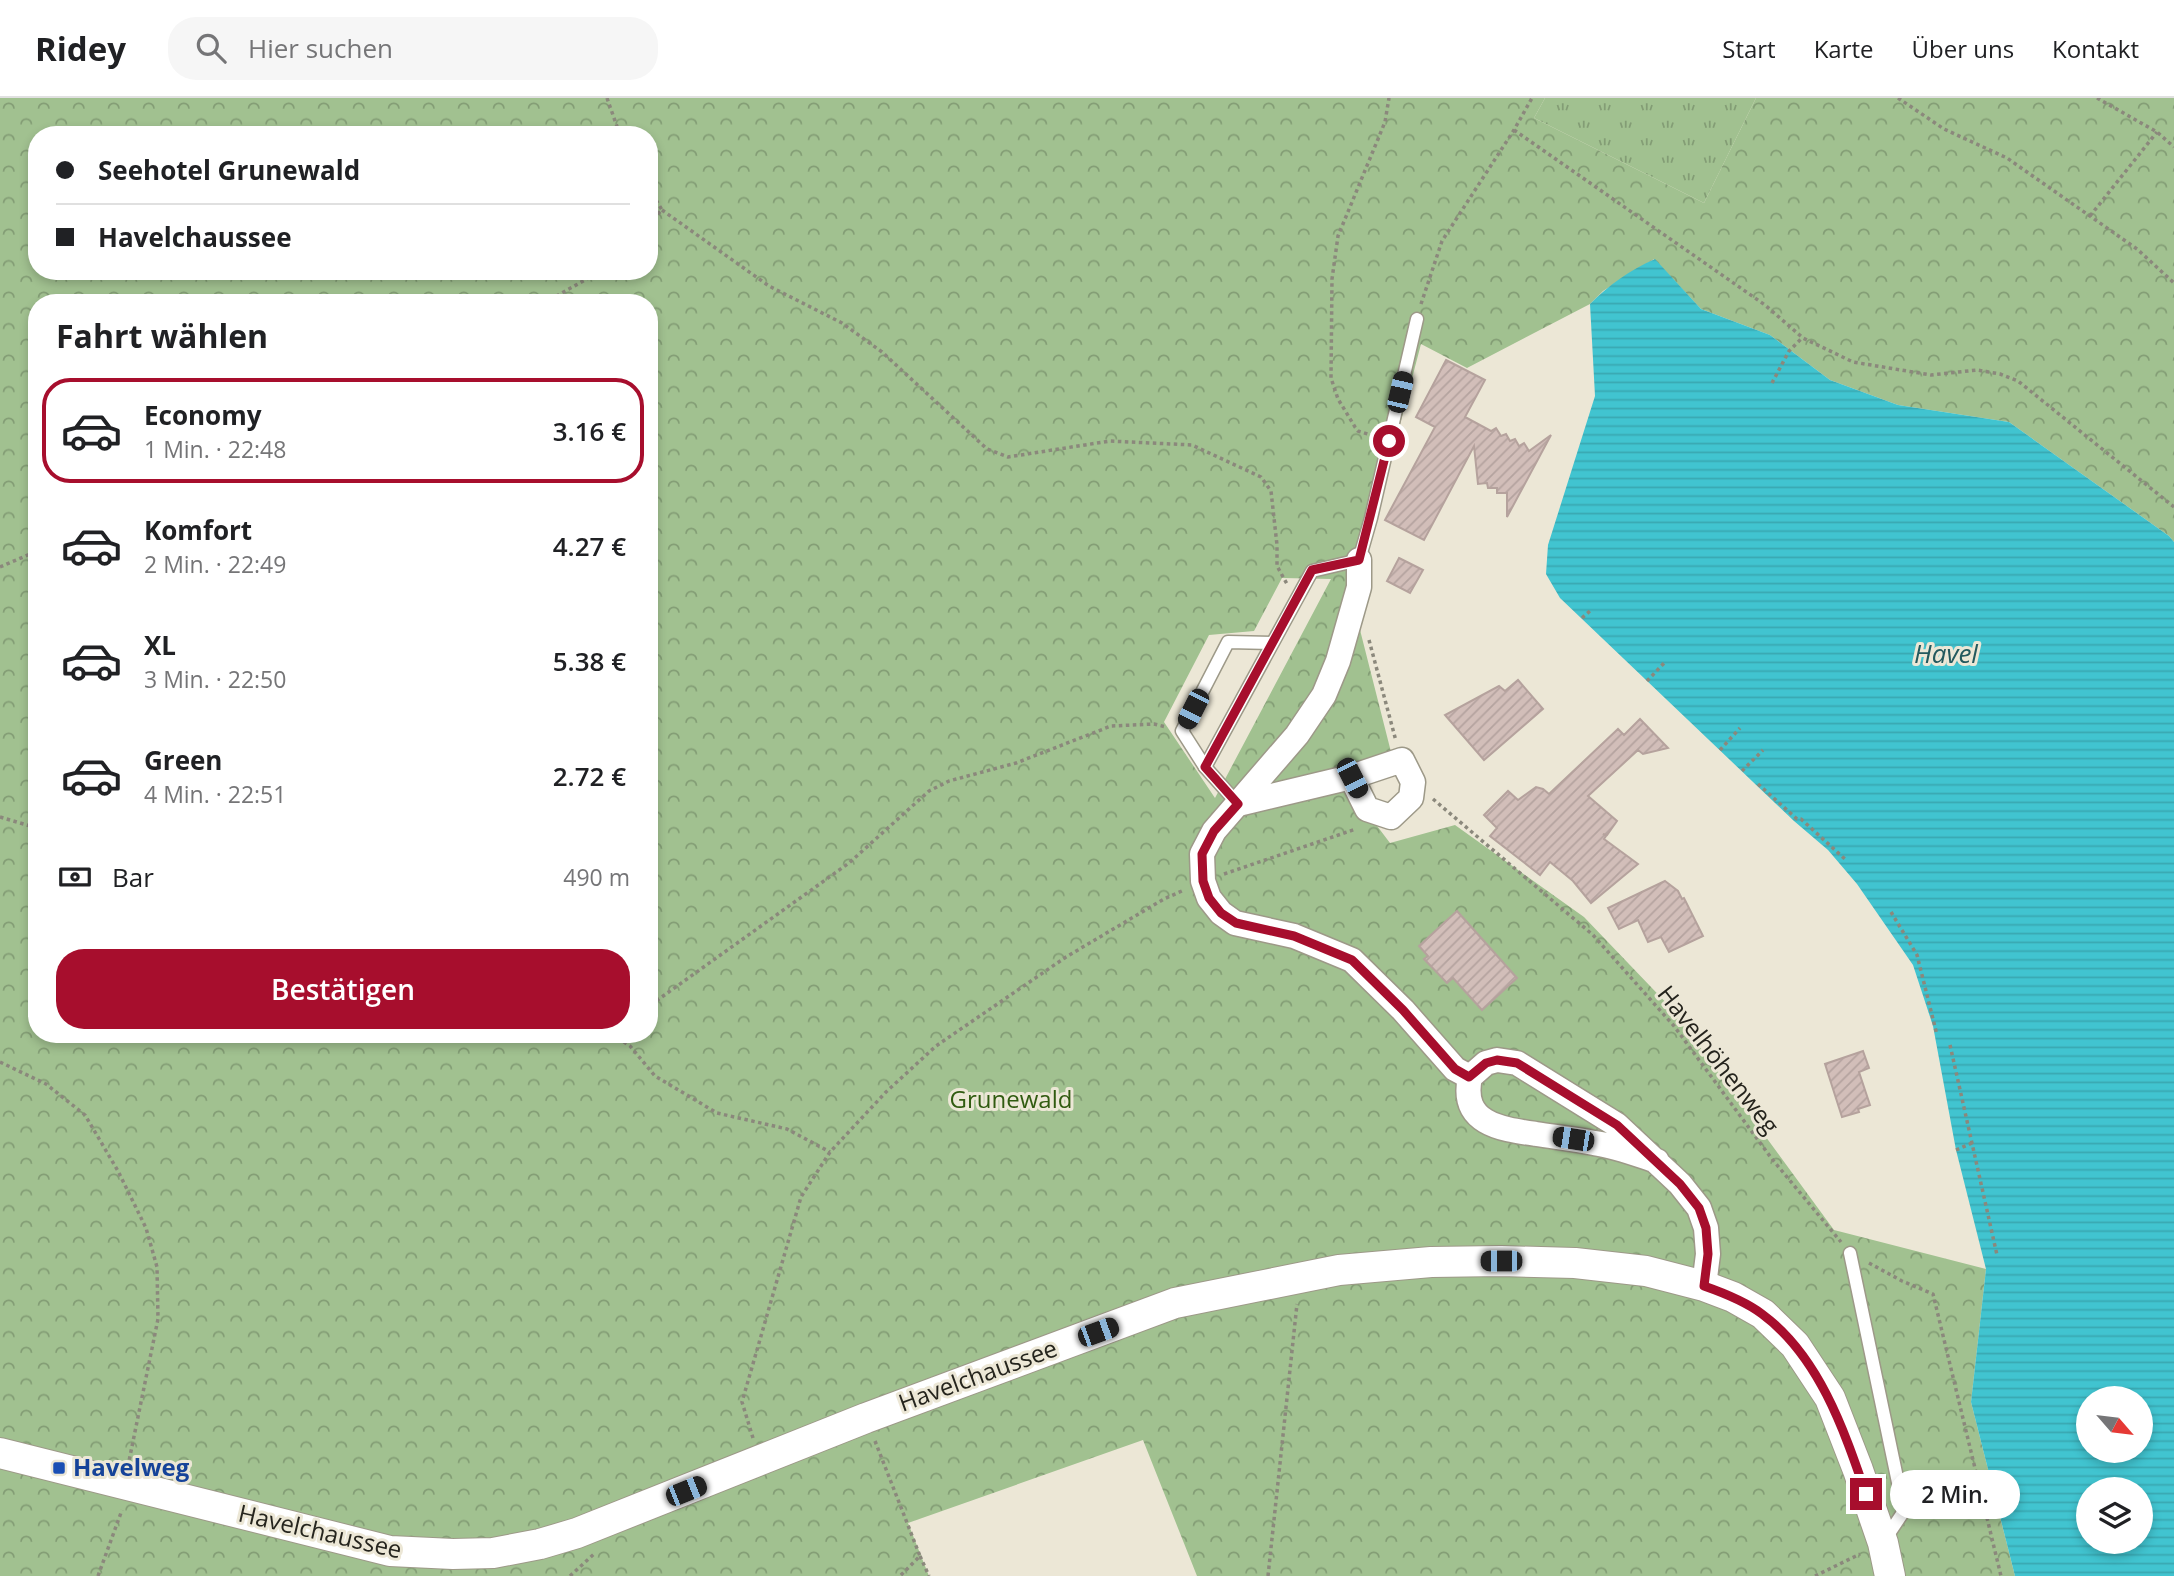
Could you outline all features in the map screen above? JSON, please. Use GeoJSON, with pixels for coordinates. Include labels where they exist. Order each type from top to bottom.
{"type":"FeatureCollection","features":[{"type":"Feature","properties":{"kind":"street"},"geometry":{"type":"LineString","coordinates":[[1359,560],[1359,587],[1338,661],[1324,695],[1297,735],[1214,831],[1202,854],[1203,881],[1209,898],[1221,913],[1236,923],[1294,936],[1352,960],[1403,1010],[1455,1069],[1469,1077]]}},
{"type":"Feature","properties":{"kind":"street"},"geometry":{"type":"LineString","coordinates":[[1238,804],[1352,778],[1402,760],[1413,782],[1411,798],[1391,817],[1367,808],[1352,778]]}},
{"type":"Feature","properties":{"kind":"street"},"geometry":{"type":"LineString","coordinates":[[1657,1161],[1598,1143],[1497,1128],[1479,1116],[1470,1104],[1469,1077],[1486,1063],[1497,1060],[1517,1063],[1617,1125],[1657,1161],[1680,1184],[1699,1208],[1706,1228],[1708,1254],[1704,1286]]}},
{"type":"Feature","properties":{"kind":"street","name":"Havelchaussee"},"geometry":{"type":"LineString","coordinates":[[0,1453],[390,1551],[493,1553],[540,1544],[588,1528],[866,1418],[1175,1303],[1339,1270],[1431,1262],[1575,1263],[1646,1272],[1704,1286],[1733,1297],[1763,1314],[1795,1345],[1830,1398],[1883,1543],[1890,1576]]}},
{"type":"Feature","properties":{"kind":"lane"},"geometry":{"type":"LineString","coordinates":[[1205,767],[1312,570],[1359,560],[1417,319]]}},
{"type":"Feature","properties":{"kind":"lane"},"geometry":{"type":"LineString","coordinates":[[1238,804],[1205,767],[1182,731],[1228,642],[1272,643]]}},
{"type":"Feature","properties":{"kind":"lane"},"geometry":{"type":"LineString","coordinates":[[1850,1253],[1904,1511],[1883,1543]]}},
{"type":"Feature","properties":{"kind":"path"},"geometry":{"type":"LineString","coordinates":[[607,98],[617,126]]}},
{"type":"Feature","properties":{"kind":"path"},"geometry":{"type":"LineString","coordinates":[[1358,431],[1338,399],[1331,378],[1332,279],[1338,236],[1385,122],[1389,98]]}},
{"type":"Feature","properties":{"kind":"path"},"geometry":{"type":"LineString","coordinates":[[1417,319],[1442,241],[1532,98]]}},
{"type":"Feature","properties":{"kind":"path"},"geometry":{"type":"LineString","coordinates":[[1898,98],[1944,129],[2007,158],[2137,249],[2174,283]]}},
{"type":"Feature","properties":{"kind":"path"},"geometry":{"type":"LineString","coordinates":[[2097,98],[2157,132],[2174,147]]}},
{"type":"Feature","properties":{"kind":"path"},"geometry":{"type":"LineString","coordinates":[[1514,130],[1765,305],[1803,338],[1853,362],[1931,375],[1977,370],[2000,374],[2018,382],[2174,508]]}},
{"type":"Feature","properties":{"kind":"path"},"geometry":{"type":"LineString","coordinates":[[2090,216],[2157,132]]}},
{"type":"Feature","properties":{"kind":"path"},"geometry":{"type":"LineString","coordinates":[[658,203],[662,210],[769,286],[842,323],[882,352],[987,449],[1008,457],[1110,441],[1192,445],[1261,477],[1271,491],[1277,566],[1283,580],[1299,595]]}},
{"type":"Feature","properties":{"kind":"path"},"geometry":{"type":"LineString","coordinates":[[658,214],[662,210]]}},
{"type":"Feature","properties":{"kind":"path"},"geometry":{"type":"LineString","coordinates":[[560,294],[585,280]]}},
{"type":"Feature","properties":{"kind":"path"},"geometry":{"type":"LineString","coordinates":[[1772,383],[1789,351],[1803,338]]}},
{"type":"Feature","properties":{"kind":"path"},"geometry":{"type":"LineString","coordinates":[[0,567],[28,555]]}},
{"type":"Feature","properties":{"kind":"path"},"geometry":{"type":"LineString","coordinates":[[1582,618],[1591,611]]}},
{"type":"Feature","properties":{"kind":"path"},"geometry":{"type":"LineString","coordinates":[[1369,640],[1402,760]]}},
{"type":"Feature","properties":{"kind":"path"},"geometry":{"type":"LineString","coordinates":[[1647,681],[1666,661]]}},
{"type":"Feature","properties":{"kind":"path"},"geometry":{"type":"LineString","coordinates":[[658,999],[849,863],[929,791],[949,781],[1016,763],[1111,726],[1154,724],[1182,731]]}},
{"type":"Feature","properties":{"kind":"path"},"geometry":{"type":"LineString","coordinates":[[1720,750],[1740,729]]}},
{"type":"Feature","properties":{"kind":"path"},"geometry":{"type":"LineString","coordinates":[[1742,771],[1763,750]]}},
{"type":"Feature","properties":{"kind":"path","name":"Havelhöhenweg"},"geometry":{"type":"LineString","coordinates":[[1413,782],[1593,934],[1674,1026],[1772,1159],[1850,1253],[1933,1294],[2001,1576]]}},
{"type":"Feature","properties":{"kind":"path"},"geometry":{"type":"LineString","coordinates":[[1758,784],[1796,820],[1801,819],[1846,860]]}},
{"type":"Feature","properties":{"kind":"path"},"geometry":{"type":"LineString","coordinates":[[0,817],[28,825]]}},
{"type":"Feature","properties":{"kind":"path"},"geometry":{"type":"LineString","coordinates":[[755,1443],[742,1402],[801,1197],[830,1152],[887,1092],[936,1046],[1066,957],[1164,899],[1203,881],[1391,817]]}},
{"type":"Feature","properties":{"kind":"path"},"geometry":{"type":"LineString","coordinates":[[1891,912],[1917,955],[1922,986],[1937,1035]]}},
{"type":"Feature","properties":{"kind":"path"},"geometry":{"type":"LineString","coordinates":[[626,1043],[654,1076],[717,1113],[787,1129],[830,1152]]}},
{"type":"Feature","properties":{"kind":"path"},"geometry":{"type":"LineString","coordinates":[[1950,1045],[1997,1255]]}},
{"type":"Feature","properties":{"kind":"path"},"geometry":{"type":"LineString","coordinates":[[0,1062],[46,1084],[85,1115],[118,1171],[146,1228],[157,1267],[158,1319],[122,1508],[98,1576]]}},
{"type":"Feature","properties":{"kind":"path"},"geometry":{"type":"LineString","coordinates":[[1956,1150],[1972,1143]]}},
{"type":"Feature","properties":{"kind":"path"},"geometry":{"type":"LineString","coordinates":[[1268,1576],[1300,1278]]}},
{"type":"Feature","properties":{"kind":"path"},"geometry":{"type":"LineString","coordinates":[[866,1418],[929,1576]]}},
{"type":"Feature","properties":{"kind":"path"},"geometry":{"type":"LineString","coordinates":[[1815,1576],[1883,1543]]}},
{"type":"Feature","properties":{"kind":"path"},"geometry":{"type":"LineString","coordinates":[[900,1576],[920,1556]]}},
{"type":"Feature","properties":{"kind":"green space","name":"Grunewald"},"geometry":{"type":"Polygon","coordinates":[[[0,98],[1545,98],[1534,118],[1704,203],[1756,98],[2174,98],[2174,542],[2009,422],[1898,405],[1830,380],[1770,335],[1701,309],[1654,259],[1603,291],[1590,304],[1467,368],[1421,344],[1367,550],[1358,622],[1391,752],[1337,773],[1390,843],[1455,825],[1584,917],[1673,1010],[1834,1230],[1986,1269],[1971,1402],[2015,1576],[1197,1576],[1143,1440],[908,1523],[929,1576],[0,1576],[0,98]],[[1282,578],[1254,631],[1209,635],[1164,722],[1215,798],[1331,579],[1282,578]]]}},
{"type":"Feature","properties":{"kind":"green space"},"geometry":{"type":"Polygon","coordinates":[[[1545,98],[1756,98],[1704,203],[1534,118],[1545,98]]]}},
{"type":"Feature","properties":{"kind":"water","name":"Havel"},"geometry":{"type":"Polygon","coordinates":[[[1655,259],[1701,309],[1770,335],[1830,380],[1898,405],[2009,422],[2174,542],[2174,1576],[2015,1576],[1971,1402],[1986,1269],[1956,1150],[1933,1026],[1913,965],[1857,884],[1828,850],[1794,821],[1560,598],[1546,574],[1548,545],[1595,396],[1590,304],[1620,278],[1655,259]]]}},
{"type":"Feature","properties":{"kind":"building"},"geometry":{"type":"Polygon","coordinates":[[[1446,360],[1485,380],[1465,417],[1491,431],[1496,428],[1501,436],[1506,434],[1510,441],[1515,439],[1519,446],[1524,443],[1529,451],[1551,435],[1507,517],[1507,493],[1497,493],[1497,488],[1488,488],[1487,483],[1478,484],[1474,446],[1424,540],[1385,520],[1435,427],[1416,417],[1446,360]]]}},
{"type":"Feature","properties":{"kind":"building"},"geometry":{"type":"Polygon","coordinates":[[[1399,558],[1423,570],[1410,593],[1387,581],[1399,558]]]}},
{"type":"Feature","properties":{"kind":"building"},"geometry":{"type":"Polygon","coordinates":[[[1518,680],[1543,709],[1484,760],[1445,715],[1499,686],[1505,691],[1518,680]]]}},
{"type":"Feature","properties":{"kind":"building"},"geometry":{"type":"Polygon","coordinates":[[[1640,719],[1668,748],[1643,754],[1638,750],[1588,796],[1617,821],[1607,835],[1603,834],[1606,836],[1604,839],[1638,864],[1591,903],[1573,881],[1550,862],[1540,875],[1490,836],[1497,828],[1484,815],[1508,791],[1518,800],[1536,787],[1549,794],[1618,729],[1624,735],[1640,719]]]}},
{"type":"Feature","properties":{"kind":"building"},"geometry":{"type":"Polygon","coordinates":[[[1665,881],[1684,898],[1703,936],[1669,952],[1661,937],[1648,942],[1638,920],[1619,929],[1608,908],[1665,881]]]}},
{"type":"Feature","properties":{"kind":"building"},"geometry":{"type":"Polygon","coordinates":[[[1457,911],[1517,978],[1482,1010],[1453,978],[1447,983],[1424,959],[1428,956],[1419,946],[1457,911]]]}},
{"type":"Feature","properties":{"kind":"building"},"geometry":{"type":"Polygon","coordinates":[[[1863,1051],[1869,1068],[1859,1072],[1870,1105],[1858,1109],[1859,1112],[1842,1117],[1825,1064],[1863,1051]]]}},
{"type":"Feature","properties":{"kind":"place","name":"Havelweg"},"geometry":{"type":"Point","coordinates":[59,1468]}},
{"type":"Feature","properties":{"kind":"route"},"geometry":{"type":"LineString","coordinates":[[1389,441],[1359,560],[1312,570],[1205,767],[1238,804],[1214,831],[1202,854],[1203,881],[1209,898],[1221,913],[1236,923],[1294,936],[1352,960],[1403,1010],[1455,1069],[1469,1077],[1486,1063],[1497,1060],[1517,1063],[1617,1125],[1680,1184],[1699,1208],[1706,1228],[1708,1254],[1704,1286],[1733,1297],[1763,1314],[1795,1345],[1830,1398],[1866,1494]]}}]}
